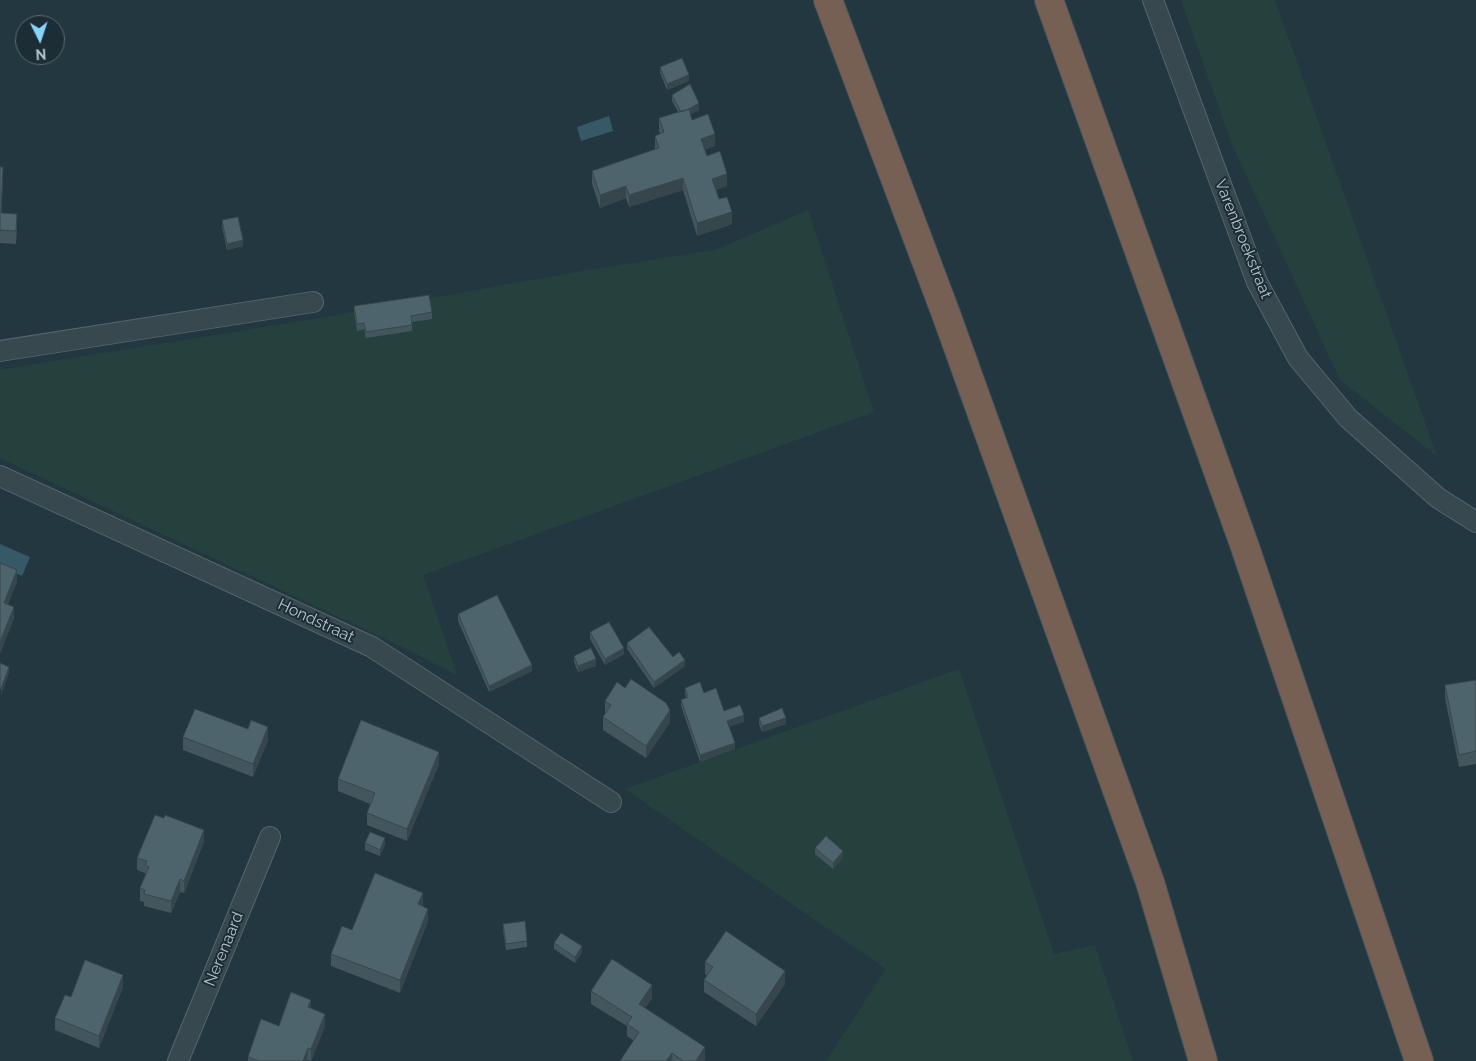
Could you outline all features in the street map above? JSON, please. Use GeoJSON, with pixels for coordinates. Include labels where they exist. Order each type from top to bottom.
{"type":"FeatureCollection","features":[{"type":"Feature","properties":{"kind":"highway"},"geometry":{"type":"LineString","coordinates":[[828,0],[943,304],[1150,882],[1204,1061]]}},
{"type":"Feature","properties":{"kind":"highway"},"geometry":{"type":"LineString","coordinates":[[1048,0],[1244,544],[1419,1061]]}},
{"type":"Feature","properties":{"kind":"street","name":"Varenbroekstraat"},"geometry":{"type":"LineString","coordinates":[[1153,0],[1257,282],[1298,358],[1348,418],[1438,498],[1476,522]]}},
{"type":"Feature","properties":{"kind":"street"},"geometry":{"type":"LineString","coordinates":[[0,352],[313,302]]}},
{"type":"Feature","properties":{"kind":"street","name":"Hondstraat"},"geometry":{"type":"LineString","coordinates":[[0,476],[372,647],[611,802]]}},
{"type":"Feature","properties":{"kind":"street","name":"Nerenaard"},"geometry":{"type":"LineString","coordinates":[[178,1061],[270,837]]}},
{"type":"Feature","properties":{"kind":"green space"},"geometry":{"type":"Polygon","coordinates":[[[1181,0],[1275,0],[1437,456],[1340,380],[1231,142],[1181,0]]]}},
{"type":"Feature","properties":{"kind":"green space"},"geometry":{"type":"Polygon","coordinates":[[[808,210],[874,412],[423,575],[457,675],[394,643],[0,458],[0,370],[331,316],[587,270],[715,250],[808,210]]]}},
{"type":"Feature","properties":{"kind":"green space"},"geometry":{"type":"Polygon","coordinates":[[[959,669],[1054,954],[1095,945],[1133,1061],[826,1061],[886,969],[625,789],[959,669]]]}},
{"type":"Feature","properties":{"kind":"water"},"geometry":{"type":"Polygon","coordinates":[[[609,116],[613,131],[581,141],[577,127],[609,116]]]}},
{"type":"Feature","properties":{"kind":"water"},"geometry":{"type":"Polygon","coordinates":[[[0,544],[30,557],[22,576],[0,567],[0,544]]]}},
{"type":"Feature","properties":{"kind":"building"},"geometry":{"type":"Polygon","coordinates":[[[682,58],[689,75],[667,84],[660,67],[682,58]]]}},
{"type":"Feature","properties":{"kind":"building"},"geometry":{"type":"Polygon","coordinates":[[[690,84],[699,103],[681,112],[672,95],[690,84]]]}},
{"type":"Feature","properties":{"kind":"building"},"geometry":{"type":"Polygon","coordinates":[[[689,109],[692,120],[708,114],[715,134],[701,139],[707,156],[720,151],[727,174],[712,179],[719,199],[727,197],[732,212],[697,223],[683,178],[629,195],[626,186],[600,195],[592,171],[659,148],[655,136],[664,132],[659,118],[689,109]]]}},
{"type":"Feature","properties":{"kind":"building"},"geometry":{"type":"Polygon","coordinates":[[[0,167],[3,167],[1,213],[17,214],[16,231],[0,230],[0,167]]]}},
{"type":"Feature","properties":{"kind":"building"},"geometry":{"type":"Polygon","coordinates":[[[238,217],[243,240],[227,244],[222,220],[238,217]]]}},
{"type":"Feature","properties":{"kind":"building"},"geometry":{"type":"Polygon","coordinates":[[[429,295],[432,312],[411,316],[412,325],[366,332],[364,323],[357,324],[354,306],[429,295]]]}},
{"type":"Feature","properties":{"kind":"building"},"geometry":{"type":"Polygon","coordinates":[[[0,563],[17,570],[4,603],[14,607],[0,642],[0,563]]]}},
{"type":"Feature","properties":{"kind":"building"},"geometry":{"type":"Polygon","coordinates":[[[497,595],[532,665],[489,686],[458,614],[497,595]]]}},
{"type":"Feature","properties":{"kind":"building"},"geometry":{"type":"Polygon","coordinates":[[[609,622],[624,648],[605,659],[590,632],[609,622]]]}},
{"type":"Feature","properties":{"kind":"building"},"geometry":{"type":"Polygon","coordinates":[[[649,627],[673,657],[679,652],[685,660],[654,682],[627,643],[649,627]]]}},
{"type":"Feature","properties":{"kind":"building"},"geometry":{"type":"Polygon","coordinates":[[[591,648],[596,659],[578,666],[574,656],[591,648]]]}},
{"type":"Feature","properties":{"kind":"building"},"geometry":{"type":"Polygon","coordinates":[[[0,663],[9,667],[1,689],[0,689],[0,663]]]}},
{"type":"Feature","properties":{"kind":"building"},"geometry":{"type":"Polygon","coordinates":[[[631,679],[666,703],[670,710],[646,746],[603,717],[611,705],[605,701],[617,682],[625,688],[631,679]]]}},
{"type":"Feature","properties":{"kind":"building"},"geometry":{"type":"Polygon","coordinates":[[[1476,680],[1476,751],[1459,755],[1445,685],[1476,680]]]}},
{"type":"Feature","properties":{"kind":"building"},"geometry":{"type":"Polygon","coordinates":[[[700,682],[704,693],[716,688],[724,711],[740,705],[744,715],[727,721],[735,743],[700,755],[681,700],[688,697],[685,688],[700,682]]]}},
{"type":"Feature","properties":{"kind":"building"},"geometry":{"type":"Polygon","coordinates":[[[782,708],[786,718],[762,726],[759,718],[782,708]]]}},
{"type":"Feature","properties":{"kind":"building"},"geometry":{"type":"Polygon","coordinates":[[[195,709],[248,729],[251,720],[268,727],[253,764],[183,737],[195,709]]]}},
{"type":"Feature","properties":{"kind":"building"},"geometry":{"type":"Polygon","coordinates":[[[361,720],[439,752],[407,829],[367,813],[375,793],[338,779],[361,720]]]}},
{"type":"Feature","properties":{"kind":"building"},"geometry":{"type":"Polygon","coordinates":[[[155,815],[164,818],[165,815],[204,830],[184,881],[180,879],[171,901],[144,894],[145,890],[140,888],[149,867],[145,865],[147,861],[137,858],[155,815]]]}},
{"type":"Feature","properties":{"kind":"building"},"geometry":{"type":"Polygon","coordinates":[[[370,832],[385,838],[380,850],[365,843],[370,832]]]}},
{"type":"Feature","properties":{"kind":"building"},"geometry":{"type":"Polygon","coordinates":[[[826,836],[843,851],[833,863],[815,848],[826,836]]]}},
{"type":"Feature","properties":{"kind":"building"},"geometry":{"type":"Polygon","coordinates":[[[375,873],[423,893],[418,904],[428,909],[400,980],[331,954],[342,926],[352,930],[375,873]]]}},
{"type":"Feature","properties":{"kind":"building"},"geometry":{"type":"Polygon","coordinates":[[[525,921],[527,941],[506,944],[503,924],[525,921]]]}},
{"type":"Feature","properties":{"kind":"building"},"geometry":{"type":"Polygon","coordinates":[[[726,931],[785,971],[756,1014],[704,980],[713,967],[705,962],[726,931]]]}},
{"type":"Feature","properties":{"kind":"building"},"geometry":{"type":"Polygon","coordinates":[[[561,933],[582,946],[575,957],[554,943],[561,933]]]}},
{"type":"Feature","properties":{"kind":"building"},"geometry":{"type":"Polygon","coordinates":[[[612,959],[652,985],[639,1004],[705,1047],[696,1061],[683,1061],[672,1053],[666,1061],[620,1061],[639,1032],[627,1024],[632,1017],[591,991],[612,959]]]}},
{"type":"Feature","properties":{"kind":"building"},"geometry":{"type":"Polygon","coordinates":[[[85,960],[123,975],[99,1036],[55,1018],[65,995],[71,997],[85,960]]]}},
{"type":"Feature","properties":{"kind":"building"},"geometry":{"type":"Polygon","coordinates":[[[291,992],[311,1000],[308,1007],[325,1014],[311,1049],[308,1048],[303,1061],[259,1061],[248,1057],[261,1019],[279,1026],[291,992]]]}}]}
